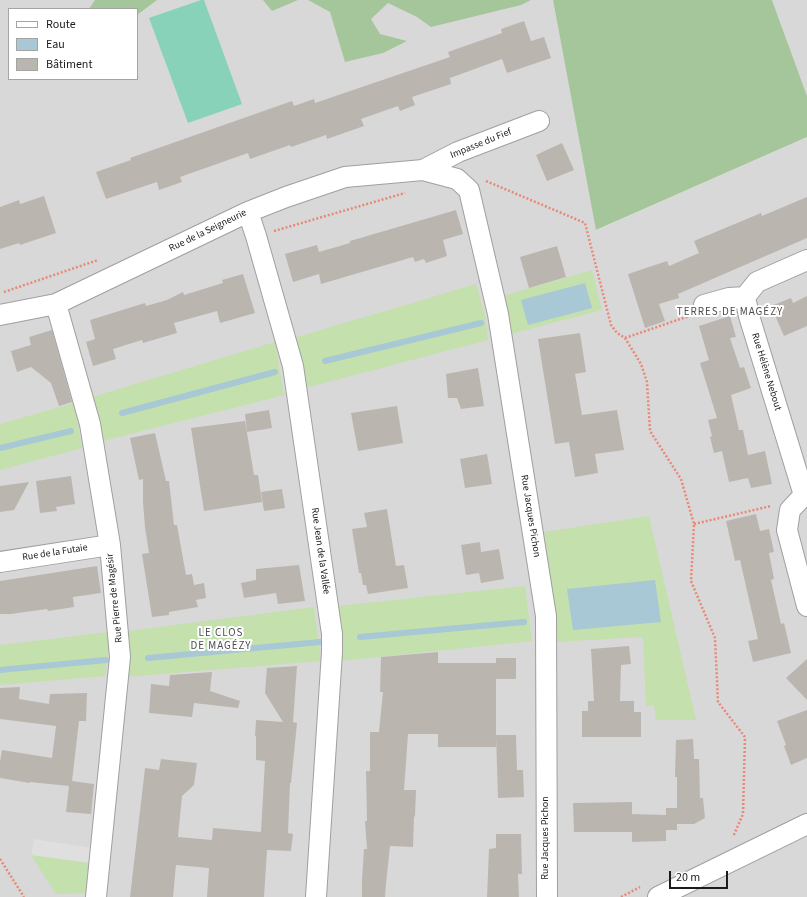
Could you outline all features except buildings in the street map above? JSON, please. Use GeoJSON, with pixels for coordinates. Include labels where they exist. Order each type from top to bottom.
{"type":"FeatureCollection","features":[{"type":"Feature","properties":{"kind":"street","name":"Impasse du Fief"},"geometry":{"type":"LineString","coordinates":[[423,170],[458,152],[539,122]]}},
{"type":"Feature","properties":{"kind":"street","name":"Rue de la Seigneurie"},"geometry":{"type":"LineString","coordinates":[[0,315],[56,304],[248,212],[286,197],[345,177],[423,170]]}},
{"type":"Feature","properties":{"kind":"street","name":"Rue Jacques Pichon"},"geometry":{"type":"LineString","coordinates":[[423,170],[457,179],[469,190],[498,314],[546,616],[547,897]]}},
{"type":"Feature","properties":{"kind":"street","name":"Rue Jean de la Vallée"},"geometry":{"type":"LineString","coordinates":[[248,212],[294,366],[332,634],[316,897]]}},
{"type":"Feature","properties":{"kind":"street"},"geometry":{"type":"LineString","coordinates":[[704,306],[729,298],[745,297],[757,282],[807,260]]}},
{"type":"Feature","properties":{"kind":"street","name":"Rue Hélène Nebout"},"geometry":{"type":"LineString","coordinates":[[745,297],[749,316],[806,495]]}},
{"type":"Feature","properties":{"kind":"street","name":"Rue Pierre de Magésir"},"geometry":{"type":"LineString","coordinates":[[56,304],[90,424],[110,545],[120,657],[96,897]]}},
{"type":"Feature","properties":{"kind":"street"},"geometry":{"type":"LineString","coordinates":[[806,495],[790,510],[787,530],[807,606]]}},
{"type":"Feature","properties":{"kind":"street","name":"Rue de la Futaie"},"geometry":{"type":"LineString","coordinates":[[0,562],[110,545]]}},
{"type":"Feature","properties":{"kind":"street"},"geometry":{"type":"LineString","coordinates":[[658,897],[807,824]]}},
{"type":"Feature","properties":{"kind":"path"},"geometry":{"type":"LineString","coordinates":[[625,338],[695,314],[704,306]]}},
{"type":"Feature","properties":{"kind":"path"},"geometry":{"type":"LineString","coordinates":[[694,524],[771,506],[790,510]]}},
{"type":"Feature","properties":{"kind":"path"},"geometry":{"type":"LineString","coordinates":[[0,859],[24,897]]}},
{"type":"Feature","properties":{"kind":"shaded area"},"geometry":{"type":"Polygon","coordinates":[[[0,0],[553,0],[597,230],[807,137],[807,897],[0,897],[0,0]]]}},
{"type":"Feature","properties":{"kind":"shaded area"},"geometry":{"type":"Polygon","coordinates":[[[772,0],[807,0],[807,96],[772,0]]]}},
{"type":"Feature","properties":{"kind":"shaded area"},"geometry":{"type":"Polygon","coordinates":[[[34,839],[92,848],[90,863],[31,855],[34,839]]]}},
{"type":"Feature","properties":{"kind":"green space"},"geometry":{"type":"Polygon","coordinates":[[[95,0],[157,0],[138,14],[138,8],[90,8],[95,0]]]}},
{"type":"Feature","properties":{"kind":"green space"},"geometry":{"type":"Polygon","coordinates":[[[204,0],[242,104],[188,123],[149,18],[204,0]]]}},
{"type":"Feature","properties":{"kind":"green space"},"geometry":{"type":"Polygon","coordinates":[[[263,0],[298,0],[272,11],[263,0]]]}},
{"type":"Feature","properties":{"kind":"green space"},"geometry":{"type":"Polygon","coordinates":[[[308,0],[531,0],[521,5],[431,27],[417,17],[388,3],[371,19],[380,34],[407,41],[383,53],[345,62],[330,12],[308,0]]]}},
{"type":"Feature","properties":{"kind":"green space"},"geometry":{"type":"Polygon","coordinates":[[[553,0],[772,0],[807,96],[807,137],[596,230],[553,0]]]}},
{"type":"Feature","properties":{"kind":"green space"},"geometry":{"type":"Polygon","coordinates":[[[592,270],[602,310],[510,334],[502,296],[592,270]]]}},
{"type":"Feature","properties":{"kind":"green space"},"geometry":{"type":"Polygon","coordinates":[[[476,284],[485,315],[488,340],[305,388],[294,338],[476,284]]]}},
{"type":"Feature","properties":{"kind":"green space"},"geometry":{"type":"Polygon","coordinates":[[[275,342],[284,395],[99,442],[92,397],[275,342]]]}},
{"type":"Feature","properties":{"kind":"green space"},"geometry":{"type":"Polygon","coordinates":[[[74,403],[82,448],[0,470],[0,424],[74,403]]]}},
{"type":"Feature","properties":{"kind":"green space"},"geometry":{"type":"Polygon","coordinates":[[[649,516],[696,720],[656,720],[654,705],[646,706],[643,637],[553,642],[541,555],[548,555],[544,532],[649,516]]]}},
{"type":"Feature","properties":{"kind":"green space"},"geometry":{"type":"Polygon","coordinates":[[[525,586],[532,641],[340,661],[338,606],[525,586]]]}},
{"type":"Feature","properties":{"kind":"green space"},"geometry":{"type":"Polygon","coordinates":[[[314,607],[321,661],[126,677],[130,645],[128,631],[314,607]]]}},
{"type":"Feature","properties":{"kind":"green space"},"geometry":{"type":"Polygon","coordinates":[[[109,632],[109,649],[105,676],[0,685],[0,645],[109,632]]]}},
{"type":"Feature","properties":{"kind":"green space"},"geometry":{"type":"Polygon","coordinates":[[[31,855],[90,863],[87,893],[56,894],[31,855]]]}},
{"type":"Feature","properties":{"kind":"water"},"geometry":{"type":"Polygon","coordinates":[[[585,283],[592,308],[528,325],[521,300],[585,283]]]}},
{"type":"Feature","properties":{"kind":"water"},"geometry":{"type":"Polygon","coordinates":[[[655,580],[661,622],[573,630],[567,589],[655,580]]]}},
{"type":"Feature","properties":{"kind":"waterway"},"geometry":{"type":"LineString","coordinates":[[325,361],[481,323]]}},
{"type":"Feature","properties":{"kind":"waterway"},"geometry":{"type":"LineString","coordinates":[[122,413],[275,372]]}},
{"type":"Feature","properties":{"kind":"waterway"},"geometry":{"type":"LineString","coordinates":[[0,448],[71,431]]}},
{"type":"Feature","properties":{"kind":"waterway"},"geometry":{"type":"LineString","coordinates":[[360,637],[524,622]]}},
{"type":"Feature","properties":{"kind":"waterway"},"geometry":{"type":"LineString","coordinates":[[148,658],[320,642]]}},
{"type":"Feature","properties":{"kind":"waterway"},"geometry":{"type":"LineString","coordinates":[[0,670],[106,660]]}},
{"type":"Feature","properties":{"kind":"district","name":"TERRES DE MAGÉZY"},"geometry":{"type":"Point","coordinates":[730,313]}},
{"type":"Feature","properties":{"kind":"district","name":"LE CLOS DE MAGÉZY"},"geometry":{"type":"Point","coordinates":[221,640]}}]}
